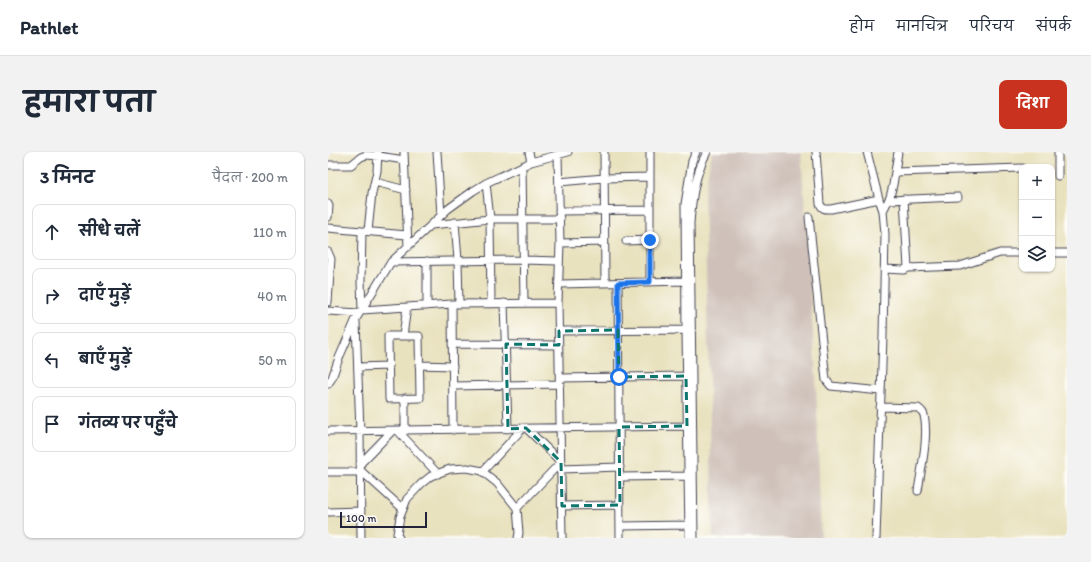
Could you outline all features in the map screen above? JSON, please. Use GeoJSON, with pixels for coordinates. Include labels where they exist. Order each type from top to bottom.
{"type":"FeatureCollection","features":[{"type":"Feature","properties":{"kind":"street"},"geometry":{"type":"LineString","coordinates":[[404,152],[408,247]]}},
{"type":"Feature","properties":{"kind":"street"},"geometry":{"type":"LineString","coordinates":[[437,152],[441,215]]}},
{"type":"Feature","properties":{"kind":"street"},"geometry":{"type":"LineString","coordinates":[[529,152],[531,162]]}},
{"type":"Feature","properties":{"kind":"street"},"geometry":{"type":"LineString","coordinates":[[328,384],[332,378],[339,358],[359,314],[391,262],[441,215],[473,191],[486,183],[531,162],[568,152]]}},
{"type":"Feature","properties":{"kind":"street"},"geometry":{"type":"LineString","coordinates":[[604,152],[605,283]]}},
{"type":"Feature","properties":{"kind":"street"},"geometry":{"type":"LineString","coordinates":[[650,152],[650,282]]}},
{"type":"Feature","properties":{"kind":"street"},"geometry":{"type":"LineString","coordinates":[[689,538],[685,204],[692,161],[696,152]]}},
{"type":"Feature","properties":{"kind":"street"},"geometry":{"type":"LineString","coordinates":[[694,538],[690,223],[696,179],[707,152]]}},
{"type":"Feature","properties":{"kind":"street"},"geometry":{"type":"LineString","coordinates":[[816,152],[820,204],[824,209],[832,209],[879,199]]}},
{"type":"Feature","properties":{"kind":"street"},"geometry":{"type":"LineString","coordinates":[[867,152],[883,211],[885,234],[876,538]]}},
{"type":"Feature","properties":{"kind":"street"},"geometry":{"type":"LineString","coordinates":[[883,211],[889,200],[893,185],[898,152]]}},
{"type":"Feature","properties":{"kind":"street"},"geometry":{"type":"LineString","coordinates":[[1058,152],[1055,167],[1058,176]]}},
{"type":"Feature","properties":{"kind":"street"},"geometry":{"type":"LineString","coordinates":[[328,165],[351,165],[363,156],[378,154],[404,160]]}},
{"type":"Feature","properties":{"kind":"street"},"geometry":{"type":"LineString","coordinates":[[361,538],[358,367],[359,314],[365,231],[374,182],[378,171],[378,154]]}},
{"type":"Feature","properties":{"kind":"street"},"geometry":{"type":"LineString","coordinates":[[558,155],[560,243],[560,284],[558,303],[562,538]]}},
{"type":"Feature","properties":{"kind":"street"},"geometry":{"type":"LineString","coordinates":[[522,166],[524,303]]}},
{"type":"Feature","properties":{"kind":"street"},"geometry":{"type":"LineString","coordinates":[[895,172],[1019,168]]}},
{"type":"Feature","properties":{"kind":"street"},"geometry":{"type":"LineString","coordinates":[[559,182],[604,178],[650,177]]}},
{"type":"Feature","properties":{"kind":"street"},"geometry":{"type":"LineString","coordinates":[[374,182],[406,190]]}},
{"type":"Feature","properties":{"kind":"street"},"geometry":{"type":"LineString","coordinates":[[486,183],[490,219],[491,304]]}},
{"type":"Feature","properties":{"kind":"street"},"geometry":{"type":"LineString","coordinates":[[889,200],[958,197]]}},
{"type":"Feature","properties":{"kind":"street"},"geometry":{"type":"LineString","coordinates":[[904,199],[908,268]]}},
{"type":"Feature","properties":{"kind":"street"},"geometry":{"type":"LineString","coordinates":[[328,204],[328,216]]}},
{"type":"Feature","properties":{"kind":"street"},"geometry":{"type":"LineString","coordinates":[[431,225],[604,210],[650,210]]}},
{"type":"Feature","properties":{"kind":"street"},"geometry":{"type":"LineString","coordinates":[[809,217],[826,380],[831,386],[881,391]]}},
{"type":"Feature","properties":{"kind":"street"},"geometry":{"type":"LineString","coordinates":[[453,430],[452,344],[458,260],[455,222]]}},
{"type":"Feature","properties":{"kind":"street"},"geometry":{"type":"LineString","coordinates":[[328,228],[408,235]]}},
{"type":"Feature","properties":{"kind":"street"},"geometry":{"type":"LineString","coordinates":[[626,241],[650,240]]}},
{"type":"Feature","properties":{"kind":"street"},"geometry":{"type":"LineString","coordinates":[[560,243],[604,242]]}},
{"type":"Feature","properties":{"kind":"street"},"geometry":{"type":"LineString","coordinates":[[328,252],[331,259],[328,302]]}},
{"type":"Feature","properties":{"kind":"street"},"geometry":{"type":"LineString","coordinates":[[884,269],[904,270],[908,268],[960,266],[1000,253],[1019,253]]}},
{"type":"Feature","properties":{"kind":"street"},"geometry":{"type":"LineString","coordinates":[[1055,253],[1067,253]]}},
{"type":"Feature","properties":{"kind":"street"},"geometry":{"type":"LineString","coordinates":[[391,262],[458,260],[559,261]]}},
{"type":"Feature","properties":{"kind":"street"},"geometry":{"type":"LineString","coordinates":[[427,261],[427,306]]}},
{"type":"Feature","properties":{"kind":"street"},"geometry":{"type":"LineString","coordinates":[[560,284],[685,281]]}},
{"type":"Feature","properties":{"kind":"street"},"geometry":{"type":"LineString","coordinates":[[618,283],[620,538]]}},
{"type":"Feature","properties":{"kind":"street"},"geometry":{"type":"LineString","coordinates":[[328,310],[359,314],[407,307],[456,304],[558,303]]}},
{"type":"Feature","properties":{"kind":"street"},"geometry":{"type":"LineString","coordinates":[[504,304],[508,429]]}},
{"type":"Feature","properties":{"kind":"street"},"geometry":{"type":"LineString","coordinates":[[403,336],[407,307]]}},
{"type":"Feature","properties":{"kind":"street"},"geometry":{"type":"LineString","coordinates":[[559,331],[686,330]]}},
{"type":"Feature","properties":{"kind":"street"},"geometry":{"type":"LineString","coordinates":[[388,336],[403,336],[419,336],[420,398],[389,399],[388,336]]}},
{"type":"Feature","properties":{"kind":"street"},"geometry":{"type":"LineString","coordinates":[[452,344],[559,345]]}},
{"type":"Feature","properties":{"kind":"street"},"geometry":{"type":"LineString","coordinates":[[358,367],[389,366]]}},
{"type":"Feature","properties":{"kind":"street"},"geometry":{"type":"LineString","coordinates":[[419,366],[453,366]]}},
{"type":"Feature","properties":{"kind":"street"},"geometry":{"type":"LineString","coordinates":[[453,386],[507,385],[619,377],[686,376]]}},
{"type":"Feature","properties":{"kind":"street"},"geometry":{"type":"LineString","coordinates":[[328,472],[360,469],[398,431],[405,398]]}},
{"type":"Feature","properties":{"kind":"street"},"geometry":{"type":"LineString","coordinates":[[880,407],[918,408],[924,414],[924,449],[918,491]]}},
{"type":"Feature","properties":{"kind":"street"},"geometry":{"type":"LineString","coordinates":[[328,431],[687,426]]}},
{"type":"Feature","properties":{"kind":"street"},"geometry":{"type":"LineString","coordinates":[[525,428],[561,466]]}},
{"type":"Feature","properties":{"kind":"street"},"geometry":{"type":"LineString","coordinates":[[483,471],[525,428]]}},
{"type":"Feature","properties":{"kind":"street"},"geometry":{"type":"LineString","coordinates":[[398,431],[438,474]]}},
{"type":"Feature","properties":{"kind":"street"},"geometry":{"type":"LineString","coordinates":[[516,508],[561,466],[620,467]]}},
{"type":"Feature","properties":{"kind":"street"},"geometry":{"type":"LineString","coordinates":[[399,538],[400,517],[407,499],[421,484],[431,476],[450,469],[467,468],[483,471],[497,483],[516,508],[519,533],[518,538]]}},
{"type":"Feature","properties":{"kind":"street"},"geometry":{"type":"LineString","coordinates":[[360,469],[404,508]]}},
{"type":"Feature","properties":{"kind":"street"},"geometry":{"type":"LineString","coordinates":[[620,476],[688,476]]}},
{"type":"Feature","properties":{"kind":"street"},"geometry":{"type":"LineString","coordinates":[[562,506],[620,505]]}},
{"type":"Feature","properties":{"kind":"street"},"geometry":{"type":"LineString","coordinates":[[328,512],[360,511]]}},
{"type":"Feature","properties":{"kind":"street"},"geometry":{"type":"LineString","coordinates":[[620,526],[689,525]]}},
{"type":"Feature","properties":{"kind":"highlighted area"},"geometry":{"type":"Polygon","coordinates":[[[618,330],[619,377],[686,376],[687,426],[619,427],[620,505],[562,506],[561,462],[526,428],[508,429],[506,344],[559,345],[559,331],[618,330]]]}},
{"type":"Feature","properties":{"kind":"shaded area"},"geometry":{"type":"Polygon","coordinates":[[[712,152],[801,152],[816,379],[821,538],[713,538],[704,194],[712,152]]]}},
{"type":"Feature","properties":{"kind":"route"},"geometry":{"type":"LineString","coordinates":[[619,377],[618,283],[650,282],[650,240]]}}]}
